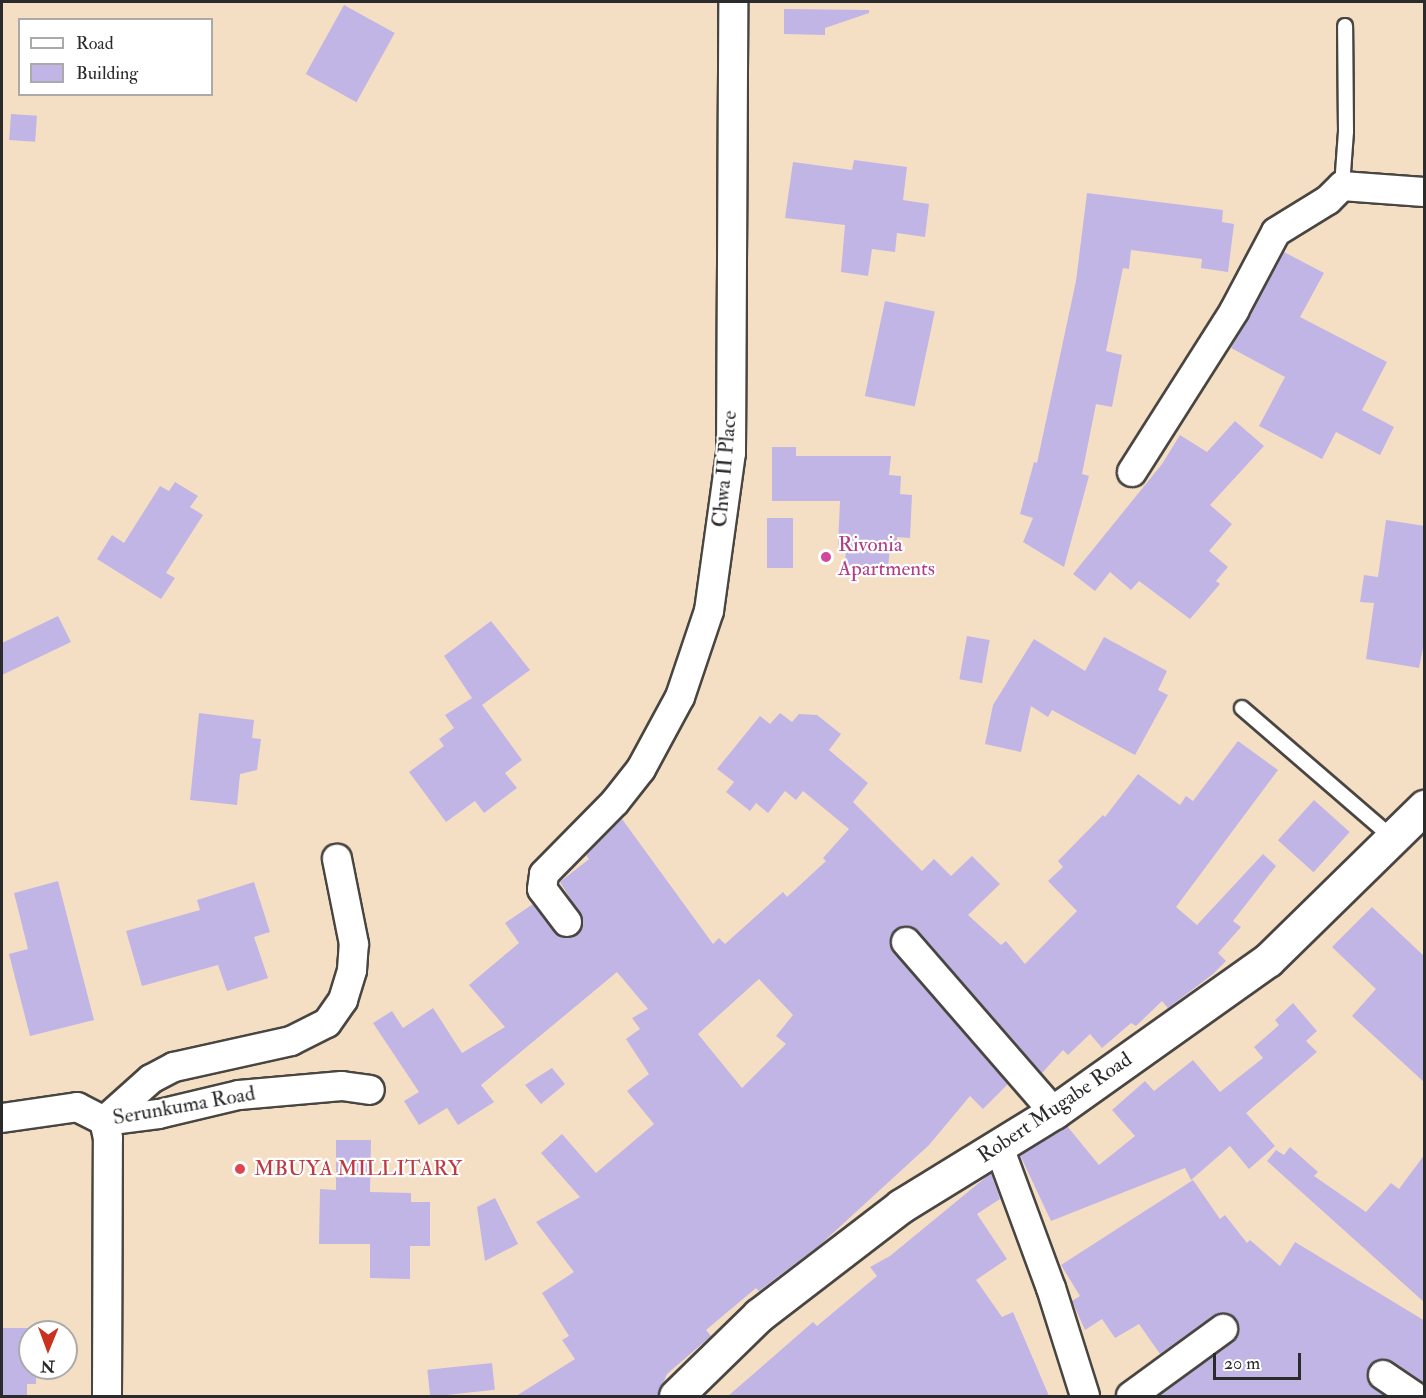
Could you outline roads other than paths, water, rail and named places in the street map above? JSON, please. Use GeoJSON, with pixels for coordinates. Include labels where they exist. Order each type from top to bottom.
{"type":"FeatureCollection","features":[{"type":"Feature","properties":{"kind":"street","name":"Chwa II Place"},"geometry":{"type":"LineString","coordinates":[[567,922],[542,890],[541,882],[642,769],[680,697],[710,611],[731,453],[733,2]]}},
{"type":"Feature","properties":{"kind":"street"},"geometry":{"type":"LineString","coordinates":[[1132,472],[1234,311],[1275,232],[1328,200],[1341,186],[1425,192]]}},
{"type":"Feature","properties":{"kind":"street","name":"Robert Mugabe Road"},"geometry":{"type":"LineString","coordinates":[[676,1396],[778,1301],[901,1206],[1054,1112],[1268,960],[1425,807]]}},
{"type":"Feature","properties":{"kind":"street"},"geometry":{"type":"LineString","coordinates":[[107,1396],[108,1138],[104,1121],[151,1079],[174,1067],[291,1041],[327,1023],[343,1000],[352,970],[354,944],[337,859]]}},
{"type":"Feature","properties":{"kind":"street"},"geometry":{"type":"LineString","coordinates":[[906,942],[1054,1112]]}},
{"type":"Feature","properties":{"kind":"street","name":"Serunkuma Road"},"geometry":{"type":"LineString","coordinates":[[2,1118],[77,1107],[104,1121],[159,1114],[239,1095],[342,1086],[370,1090]]}},
{"type":"Feature","properties":{"kind":"street"},"geometry":{"type":"LineString","coordinates":[[999,1147],[1051,1288],[1084,1396]]}},
{"type":"Feature","properties":{"kind":"street"},"geometry":{"type":"LineString","coordinates":[[1131,1396],[1223,1329]]}},
{"type":"Feature","properties":{"kind":"street"},"geometry":{"type":"LineString","coordinates":[[1383,1375],[1414,1396]]}},
{"type":"Feature","properties":{"kind":"lane"},"geometry":{"type":"LineString","coordinates":[[1341,186],[1346,130],[1345,26]]}},
{"type":"Feature","properties":{"kind":"lane"},"geometry":{"type":"LineString","coordinates":[[1242,708],[1394,838]]}},
{"type":"Feature","properties":{"kind":"place","name":"Rivonia Apartments"},"geometry":{"type":"Point","coordinates":[826,557]}},
{"type":"Feature","properties":{"kind":"place","name":"MBUYA MILLITARY"},"geometry":{"type":"Point","coordinates":[240,1169]}}]}
